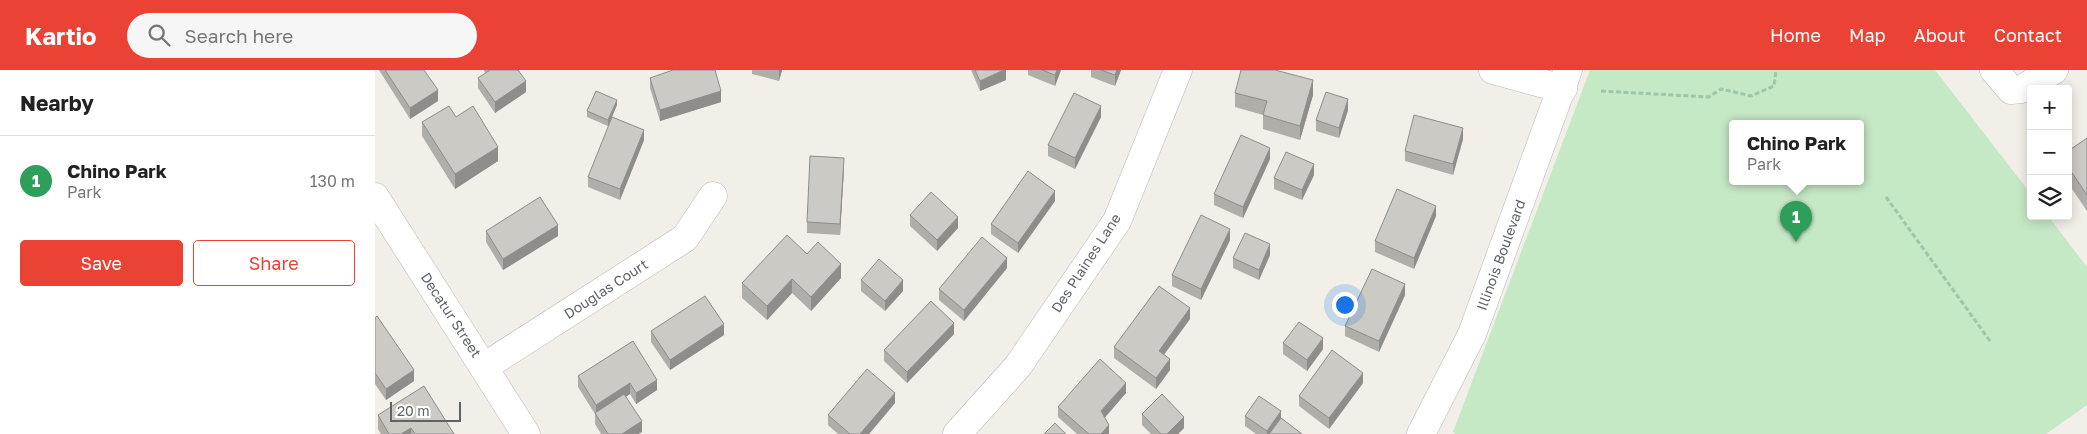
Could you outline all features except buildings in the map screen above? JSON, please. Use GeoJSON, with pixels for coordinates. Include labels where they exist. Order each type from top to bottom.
{"type":"FeatureCollection","features":[{"type":"Feature","properties":{"kind":"street","name":"Des Plaines Lane"},"geometry":{"type":"LineString","coordinates":[[957,434],[1018,366],[1117,221],[1178,70]]}},
{"type":"Feature","properties":{"kind":"street"},"geometry":{"type":"LineString","coordinates":[[1493,70],[1565,80]]}},
{"type":"Feature","properties":{"kind":"street"},"geometry":{"type":"LineString","coordinates":[[1994,70],[2011,90],[2022,89],[2054,70]]}},
{"type":"Feature","properties":{"kind":"street","name":"Illinois Boulevard"},"geometry":{"type":"LineString","coordinates":[[1421,434],[1472,334],[1565,80]]}},
{"type":"Feature","properties":{"kind":"street","name":"Douglas Court"},"geometry":{"type":"LineString","coordinates":[[483,367],[685,238],[713,196]]}},
{"type":"Feature","properties":{"kind":"street","name":"Decatur Street"},"geometry":{"type":"LineString","coordinates":[[375,197],[526,434]]}},
{"type":"Feature","properties":{"kind":"path"},"geometry":{"type":"LineString","coordinates":[[1601,91],[1709,97],[1721,89],[1751,96],[1774,86],[1776,70]]}},
{"type":"Feature","properties":{"kind":"path"},"geometry":{"type":"LineString","coordinates":[[1885,197],[1990,340]]}},
{"type":"Feature","properties":{"kind":"green space"},"geometry":{"type":"Polygon","coordinates":[[[1590,70],[1935,70],[2027,189],[2027,220],[2051,220],[2087,267],[2087,405],[2046,434],[1456,434],[1453,432],[1590,70]]]}},
{"type":"Feature","properties":{"kind":"place","name":"Chino Park"},"geometry":{"type":"Point","coordinates":[1796,242]}}]}
